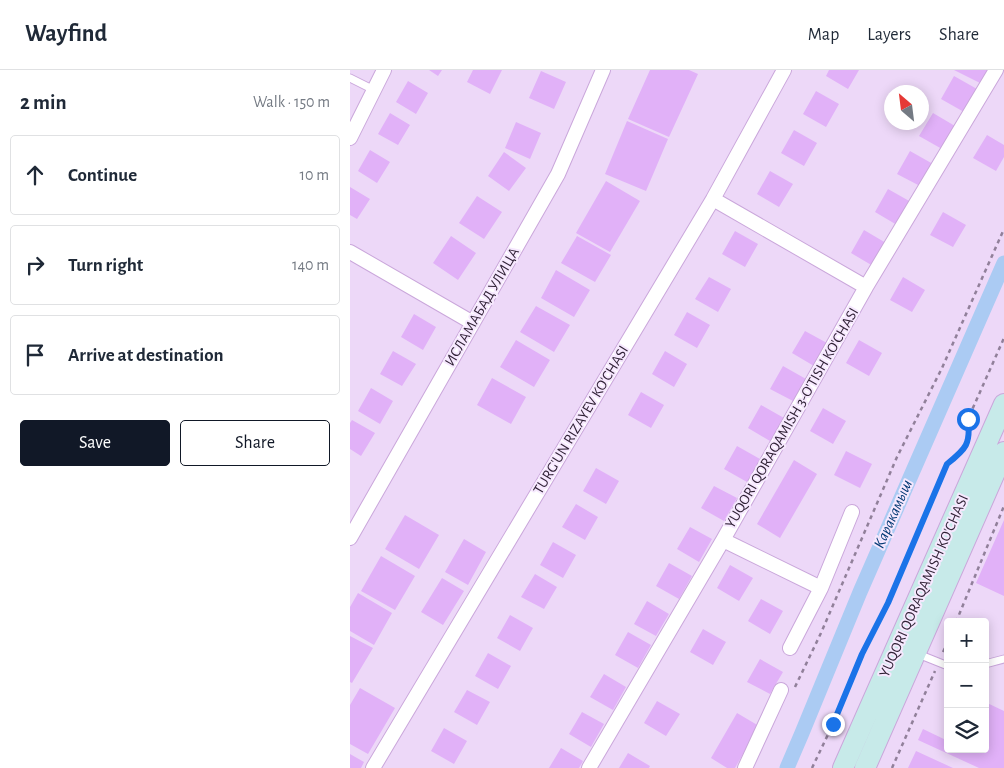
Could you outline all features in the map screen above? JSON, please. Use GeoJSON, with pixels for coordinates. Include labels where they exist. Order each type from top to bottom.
{"type":"FeatureCollection","features":[{"type":"Feature","properties":{"kind":"main road","name":"YUQORI QORAQAMISH KO'CHASI"},"geometry":{"type":"LineString","coordinates":[[843,768],[1004,404]]}},
{"type":"Feature","properties":{"kind":"main road","name":"YUQORI QORAQAMISH KO'CHASI"},"geometry":{"type":"LineString","coordinates":[[865,768],[915,653],[1000,473],[1004,452]]}},
{"type":"Feature","properties":{"kind":"main road"},"geometry":{"type":"LineString","coordinates":[[828,768],[872,703]]}},
{"type":"Feature","properties":{"kind":"street"},"geometry":{"type":"LineString","coordinates":[[350,138],[384,70]]}},
{"type":"Feature","properties":{"kind":"street","name":"ИСЛАМАБАД УЛИЦА"},"geometry":{"type":"LineString","coordinates":[[350,538],[558,174],[603,70]]}},
{"type":"Feature","properties":{"kind":"street","name":"TURG'UN RIZAYEV KO'CHASI"},"geometry":{"type":"LineString","coordinates":[[379,766],[713,199],[784,70]]}},
{"type":"Feature","properties":{"kind":"street","name":"YUQORI QORAQAMISH 3-O'TISH KO'CHASI"},"geometry":{"type":"LineString","coordinates":[[589,768],[723,540],[866,287],[996,70]]}},
{"type":"Feature","properties":{"kind":"street"},"geometry":{"type":"LineString","coordinates":[[713,199],[866,287]]}},
{"type":"Feature","properties":{"kind":"street"},"geometry":{"type":"LineString","coordinates":[[350,252],[473,323]]}},
{"type":"Feature","properties":{"kind":"street"},"geometry":{"type":"LineString","coordinates":[[790,648],[821,588],[852,512]]}},
{"type":"Feature","properties":{"kind":"street"},"geometry":{"type":"LineString","coordinates":[[723,540],[821,588]]}},
{"type":"Feature","properties":{"kind":"street"},"geometry":{"type":"LineString","coordinates":[[745,768],[788,690]]}},
{"type":"Feature","properties":{"kind":"lane"},"geometry":{"type":"LineString","coordinates":[[350,78],[374,90]]}},
{"type":"Feature","properties":{"kind":"lane"},"geometry":{"type":"LineString","coordinates":[[915,653],[944,665]]}},
{"type":"Feature","properties":{"kind":"lane"},"geometry":{"type":"LineString","coordinates":[[989,663],[1004,659]]}},
{"type":"Feature","properties":{"kind":"path"},"geometry":{"type":"LineString","coordinates":[[788,690],[821,633],[897,457],[942,368],[1004,230]]}},
{"type":"Feature","properties":{"kind":"path"},"geometry":{"type":"LineString","coordinates":[[812,768],[833,724],[862,654],[888,603],[947,464],[961,453],[967,445],[970,434],[968,419],[1004,338]]}},
{"type":"Feature","properties":{"kind":"path"},"geometry":{"type":"LineString","coordinates":[[958,618],[1004,506]]}},
{"type":"Feature","properties":{"kind":"path"},"geometry":{"type":"LineString","coordinates":[[892,768],[944,651]]}},
{"type":"Feature","properties":{"kind":"building"},"geometry":{"type":"Polygon","coordinates":[[[429,70],[442,70],[438,76],[429,70]]]}},
{"type":"Feature","properties":{"kind":"building"},"geometry":{"type":"Polygon","coordinates":[[[473,70],[502,70],[490,94],[467,82],[473,70]]]}},
{"type":"Feature","properties":{"kind":"building"},"geometry":{"type":"Polygon","coordinates":[[[650,70],[689,70],[698,74],[669,137],[628,119],[650,70]]]}},
{"type":"Feature","properties":{"kind":"building"},"geometry":{"type":"Polygon","coordinates":[[[829,70],[859,70],[848,89],[826,76],[829,70]]]}},
{"type":"Feature","properties":{"kind":"building"},"geometry":{"type":"Polygon","coordinates":[[[954,70],[989,70],[982,84],[954,70]]]}},
{"type":"Feature","properties":{"kind":"building"},"geometry":{"type":"Polygon","coordinates":[[[541,71],[566,82],[554,109],[529,98],[541,71]]]}},
{"type":"Feature","properties":{"kind":"building"},"geometry":{"type":"Polygon","coordinates":[[[954,76],[977,89],[964,112],[941,99],[954,76]]]}},
{"type":"Feature","properties":{"kind":"building"},"geometry":{"type":"Polygon","coordinates":[[[408,81],[428,93],[416,114],[396,102],[408,81]]]}},
{"type":"Feature","properties":{"kind":"building"},"geometry":{"type":"Polygon","coordinates":[[[816,91],[839,104],[826,127],[803,114],[816,91]]]}},
{"type":"Feature","properties":{"kind":"building"},"geometry":{"type":"Polygon","coordinates":[[[390,113],[410,125],[398,145],[378,134],[390,113]]]}},
{"type":"Feature","properties":{"kind":"building"},"geometry":{"type":"Polygon","coordinates":[[[933,113],[955,126],[942,149],[919,136],[923,130],[929,130],[929,120],[933,113]]]}},
{"type":"Feature","properties":{"kind":"building"},"geometry":{"type":"Polygon","coordinates":[[[627,121],[668,139],[646,191],[605,174],[627,121]]]}},
{"type":"Feature","properties":{"kind":"building"},"geometry":{"type":"Polygon","coordinates":[[[516,122],[541,133],[530,159],[505,148],[516,122]]]}},
{"type":"Feature","properties":{"kind":"building"},"geometry":{"type":"Polygon","coordinates":[[[794,130],[817,143],[804,166],[781,153],[794,130]]]}},
{"type":"Feature","properties":{"kind":"building"},"geometry":{"type":"Polygon","coordinates":[[[987,135],[1004,145],[1004,157],[996,171],[973,158],[987,135]]]}},
{"type":"Feature","properties":{"kind":"building"},"geometry":{"type":"Polygon","coordinates":[[[370,150],[390,162],[377,183],[358,171],[370,150]]]}},
{"type":"Feature","properties":{"kind":"building"},"geometry":{"type":"Polygon","coordinates":[[[910,151],[933,164],[920,186],[897,174],[910,151]]]}},
{"type":"Feature","properties":{"kind":"building"},"geometry":{"type":"Polygon","coordinates":[[[504,152],[526,168],[509,191],[488,176],[504,152]]]}},
{"type":"Feature","properties":{"kind":"building"},"geometry":{"type":"Polygon","coordinates":[[[770,171],[793,184],[779,207],[757,194],[770,171]]]}},
{"type":"Feature","properties":{"kind":"building"},"geometry":{"type":"Polygon","coordinates":[[[606,181],[640,201],[610,252],[576,233],[606,181]]]}},
{"type":"Feature","properties":{"kind":"building"},"geometry":{"type":"Polygon","coordinates":[[[350,187],[370,199],[357,219],[350,215],[350,187]]]}},
{"type":"Feature","properties":{"kind":"building"},"geometry":{"type":"Polygon","coordinates":[[[888,189],[911,202],[897,225],[875,212],[888,189]]]}},
{"type":"Feature","properties":{"kind":"building"},"geometry":{"type":"Polygon","coordinates":[[[477,196],[502,212],[484,239],[459,223],[477,196]]]}},
{"type":"Feature","properties":{"kind":"building"},"geometry":{"type":"Polygon","coordinates":[[[943,212],[966,225],[953,247],[930,235],[943,212]]]}},
{"type":"Feature","properties":{"kind":"building"},"geometry":{"type":"Polygon","coordinates":[[[864,230],[886,243],[873,266],[851,253],[864,230]]]}},
{"type":"Feature","properties":{"kind":"building"},"geometry":{"type":"Polygon","coordinates":[[[735,231],[758,244],[745,267],[722,254],[735,231]]]}},
{"type":"Feature","properties":{"kind":"building"},"geometry":{"type":"Polygon","coordinates":[[[451,236],[476,253],[458,280],[433,263],[451,236]]]}},
{"type":"Feature","properties":{"kind":"building"},"geometry":{"type":"Polygon","coordinates":[[[577,236],[611,255],[595,282],[561,263],[577,236]]]}},
{"type":"Feature","properties":{"kind":"building"},"geometry":{"type":"Polygon","coordinates":[[[556,270],[590,290],[574,317],[541,298],[556,270]]]}},
{"type":"Feature","properties":{"kind":"building"},"geometry":{"type":"Polygon","coordinates":[[[709,277],[731,289],[718,312],[695,299],[709,277]]]}},
{"type":"Feature","properties":{"kind":"building"},"geometry":{"type":"Polygon","coordinates":[[[903,277],[925,290],[912,312],[890,300],[903,277]]]}},
{"type":"Feature","properties":{"kind":"building"},"geometry":{"type":"Polygon","coordinates":[[[536,306],[570,325],[554,352],[520,332],[536,306]]]}},
{"type":"Feature","properties":{"kind":"building"},"geometry":{"type":"Polygon","coordinates":[[[687,312],[710,325],[697,348],[674,335],[687,312]]]}},
{"type":"Feature","properties":{"kind":"building"},"geometry":{"type":"Polygon","coordinates":[[[414,314],[436,327],[423,350],[401,337],[414,314]]]}},
{"type":"Feature","properties":{"kind":"building"},"geometry":{"type":"Polygon","coordinates":[[[805,331],[827,343],[814,366],[792,353],[805,331]]]}},
{"type":"Feature","properties":{"kind":"building"},"geometry":{"type":"Polygon","coordinates":[[[516,340],[550,360],[534,387],[500,367],[516,340]]]}},
{"type":"Feature","properties":{"kind":"building"},"geometry":{"type":"Polygon","coordinates":[[[859,340],[882,353],[869,376],[846,363],[859,340]]]}},
{"type":"Feature","properties":{"kind":"building"},"geometry":{"type":"Polygon","coordinates":[[[393,351],[416,364],[402,386],[380,374],[393,351]]]}},
{"type":"Feature","properties":{"kind":"building"},"geometry":{"type":"Polygon","coordinates":[[[665,351],[687,364],[674,387],[652,374],[665,351]]]}},
{"type":"Feature","properties":{"kind":"building"},"geometry":{"type":"Polygon","coordinates":[[[783,366],[806,379],[793,401],[770,389],[783,366]]]}},
{"type":"Feature","properties":{"kind":"building"},"geometry":{"type":"Polygon","coordinates":[[[492,378],[526,397],[511,424],[477,405],[492,378]]]}},
{"type":"Feature","properties":{"kind":"building"},"geometry":{"type":"Polygon","coordinates":[[[371,388],[393,401],[380,424],[358,411],[371,388]]]}},
{"type":"Feature","properties":{"kind":"building"},"geometry":{"type":"Polygon","coordinates":[[[641,392],[664,405],[651,428],[628,415],[641,392]]]}},
{"type":"Feature","properties":{"kind":"building"},"geometry":{"type":"Polygon","coordinates":[[[761,405],[784,418],[770,441],[748,428],[761,405]]]}},
{"type":"Feature","properties":{"kind":"building"},"geometry":{"type":"Polygon","coordinates":[[[823,408],[846,421],[833,444],[810,431],[823,408]]]}},
{"type":"Feature","properties":{"kind":"building"},"geometry":{"type":"Polygon","coordinates":[[[352,420],[375,433],[361,456],[350,449],[350,423],[352,420]]]}},
{"type":"Feature","properties":{"kind":"building"},"geometry":{"type":"Polygon","coordinates":[[[737,446],[760,459],[747,482],[724,469],[737,446]]]}},
{"type":"Feature","properties":{"kind":"building"},"geometry":{"type":"Polygon","coordinates":[[[846,451],[872,464],[860,488],[834,475],[846,451]]]}},
{"type":"Feature","properties":{"kind":"building"},"geometry":{"type":"Polygon","coordinates":[[[794,460],[817,474],[780,538],[757,524],[794,460]]]}},
{"type":"Feature","properties":{"kind":"building"},"geometry":{"type":"Polygon","coordinates":[[[596,468],[619,481],[606,504],[583,491],[596,468]]]}},
{"type":"Feature","properties":{"kind":"building"},"geometry":{"type":"Polygon","coordinates":[[[714,486],[737,498],[724,521],[701,508],[714,486]]]}},
{"type":"Feature","properties":{"kind":"building"},"geometry":{"type":"Polygon","coordinates":[[[576,504],[598,517],[585,540],[562,527],[576,504]]]}},
{"type":"Feature","properties":{"kind":"building"},"geometry":{"type":"Polygon","coordinates":[[[405,515],[439,535],[419,569],[385,549],[405,515]]]}},
{"type":"Feature","properties":{"kind":"building"},"geometry":{"type":"Polygon","coordinates":[[[1004,520],[1004,596],[976,583],[1004,520]]]}},
{"type":"Feature","properties":{"kind":"building"},"geometry":{"type":"Polygon","coordinates":[[[690,527],[712,539],[699,562],[677,549],[690,527]]]}},
{"type":"Feature","properties":{"kind":"building"},"geometry":{"type":"Polygon","coordinates":[[[464,539],[486,552],[468,585],[445,572],[464,539]]]}},
{"type":"Feature","properties":{"kind":"building"},"geometry":{"type":"Polygon","coordinates":[[[553,542],[576,555],[563,578],[540,565],[553,542]]]}},
{"type":"Feature","properties":{"kind":"building"},"geometry":{"type":"Polygon","coordinates":[[[381,556],[415,576],[395,610],[361,591],[381,556]]]}},
{"type":"Feature","properties":{"kind":"building"},"geometry":{"type":"Polygon","coordinates":[[[669,563],[692,576],[679,599],[656,586],[669,563]]]}},
{"type":"Feature","properties":{"kind":"building"},"geometry":{"type":"Polygon","coordinates":[[[730,565],[753,578],[739,601],[717,588],[730,565]]]}},
{"type":"Feature","properties":{"kind":"building"},"geometry":{"type":"Polygon","coordinates":[[[535,574],[557,587],[544,609],[521,597],[535,574]]]}},
{"type":"Feature","properties":{"kind":"building"},"geometry":{"type":"Polygon","coordinates":[[[442,578],[464,591],[443,625],[421,612],[442,578]]]}},
{"type":"Feature","properties":{"kind":"building"},"geometry":{"type":"Polygon","coordinates":[[[358,593],[392,613],[374,645],[350,631],[350,607],[358,593]]]}},
{"type":"Feature","properties":{"kind":"building"},"geometry":{"type":"Polygon","coordinates":[[[761,599],[783,611],[770,634],[748,621],[761,599]]]}},
{"type":"Feature","properties":{"kind":"building"},"geometry":{"type":"Polygon","coordinates":[[[647,601],[669,614],[656,636],[634,624],[647,601]]]}},
{"type":"Feature","properties":{"kind":"building"},"geometry":{"type":"Polygon","coordinates":[[[510,615],[533,628],[520,651],[497,638],[510,615]]]}},
{"type":"Feature","properties":{"kind":"building"},"geometry":{"type":"Polygon","coordinates":[[[703,629],[726,642],[713,665],[690,652],[703,629]]]}},
{"type":"Feature","properties":{"kind":"building"},"geometry":{"type":"Polygon","coordinates":[[[628,632],[651,645],[638,668],[615,655],[628,632]]]}},
{"type":"Feature","properties":{"kind":"building"},"geometry":{"type":"Polygon","coordinates":[[[350,636],[373,648],[352,683],[350,682],[350,636]]]}},
{"type":"Feature","properties":{"kind":"building"},"geometry":{"type":"Polygon","coordinates":[[[488,653],[511,666],[498,689],[475,676],[488,653]]]}},
{"type":"Feature","properties":{"kind":"building"},"geometry":{"type":"Polygon","coordinates":[[[760,659],[783,672],[770,694],[747,682],[760,659]]]}},
{"type":"Feature","properties":{"kind":"building"},"geometry":{"type":"Polygon","coordinates":[[[604,674],[626,687],[613,710],[590,697],[604,674]]]}},
{"type":"Feature","properties":{"kind":"building"},"geometry":{"type":"Polygon","coordinates":[[[360,688],[395,708],[368,754],[350,744],[350,705],[360,688]]]}},
{"type":"Feature","properties":{"kind":"building"},"geometry":{"type":"Polygon","coordinates":[[[467,690],[490,702],[477,725],[454,712],[467,690]]]}},
{"type":"Feature","properties":{"kind":"building"},"geometry":{"type":"Polygon","coordinates":[[[657,701],[680,714],[666,736],[644,723],[657,701]]]}},
{"type":"Feature","properties":{"kind":"building"},"geometry":{"type":"Polygon","coordinates":[[[989,704],[1004,711],[1004,768],[979,768],[946,753],[989,753],[989,704]]]}},
{"type":"Feature","properties":{"kind":"building"},"geometry":{"type":"Polygon","coordinates":[[[582,712],[604,724],[591,747],[569,734],[582,712]]]}},
{"type":"Feature","properties":{"kind":"building"},"geometry":{"type":"Polygon","coordinates":[[[737,713],[759,726],[735,768],[727,768],[711,758],[737,713]]]}},
{"type":"Feature","properties":{"kind":"building"},"geometry":{"type":"Polygon","coordinates":[[[444,728],[467,741],[454,764],[431,751],[444,728]]]}},
{"type":"Feature","properties":{"kind":"building"},"geometry":{"type":"Polygon","coordinates":[[[923,729],[944,739],[944,752],[918,740],[923,729]]]}},
{"type":"Feature","properties":{"kind":"building"},"geometry":{"type":"Polygon","coordinates":[[[561,748],[583,761],[579,768],[549,768],[561,748]]]}},
{"type":"Feature","properties":{"kind":"building"},"geometry":{"type":"Polygon","coordinates":[[[916,751],[953,768],[908,768],[916,751]]]}},
{"type":"Feature","properties":{"kind":"building"},"geometry":{"type":"Polygon","coordinates":[[[628,753],[650,766],[649,768],[619,768],[628,753]]]}},
{"type":"Feature","properties":{"kind":"building"},"geometry":{"type":"Polygon","coordinates":[[[350,754],[364,762],[361,768],[350,768],[350,754]]]}},
{"type":"Feature","properties":{"kind":"waterway","name":"Каракамыш"},"geometry":{"type":"LineString","coordinates":[[787,768],[860,592],[1004,263]]}},
{"type":"Feature","properties":{"kind":"route"},"geometry":{"type":"LineString","coordinates":[[833,724],[862,654],[888,603],[947,464],[961,453],[967,445],[970,434],[968,419]]}}]}
